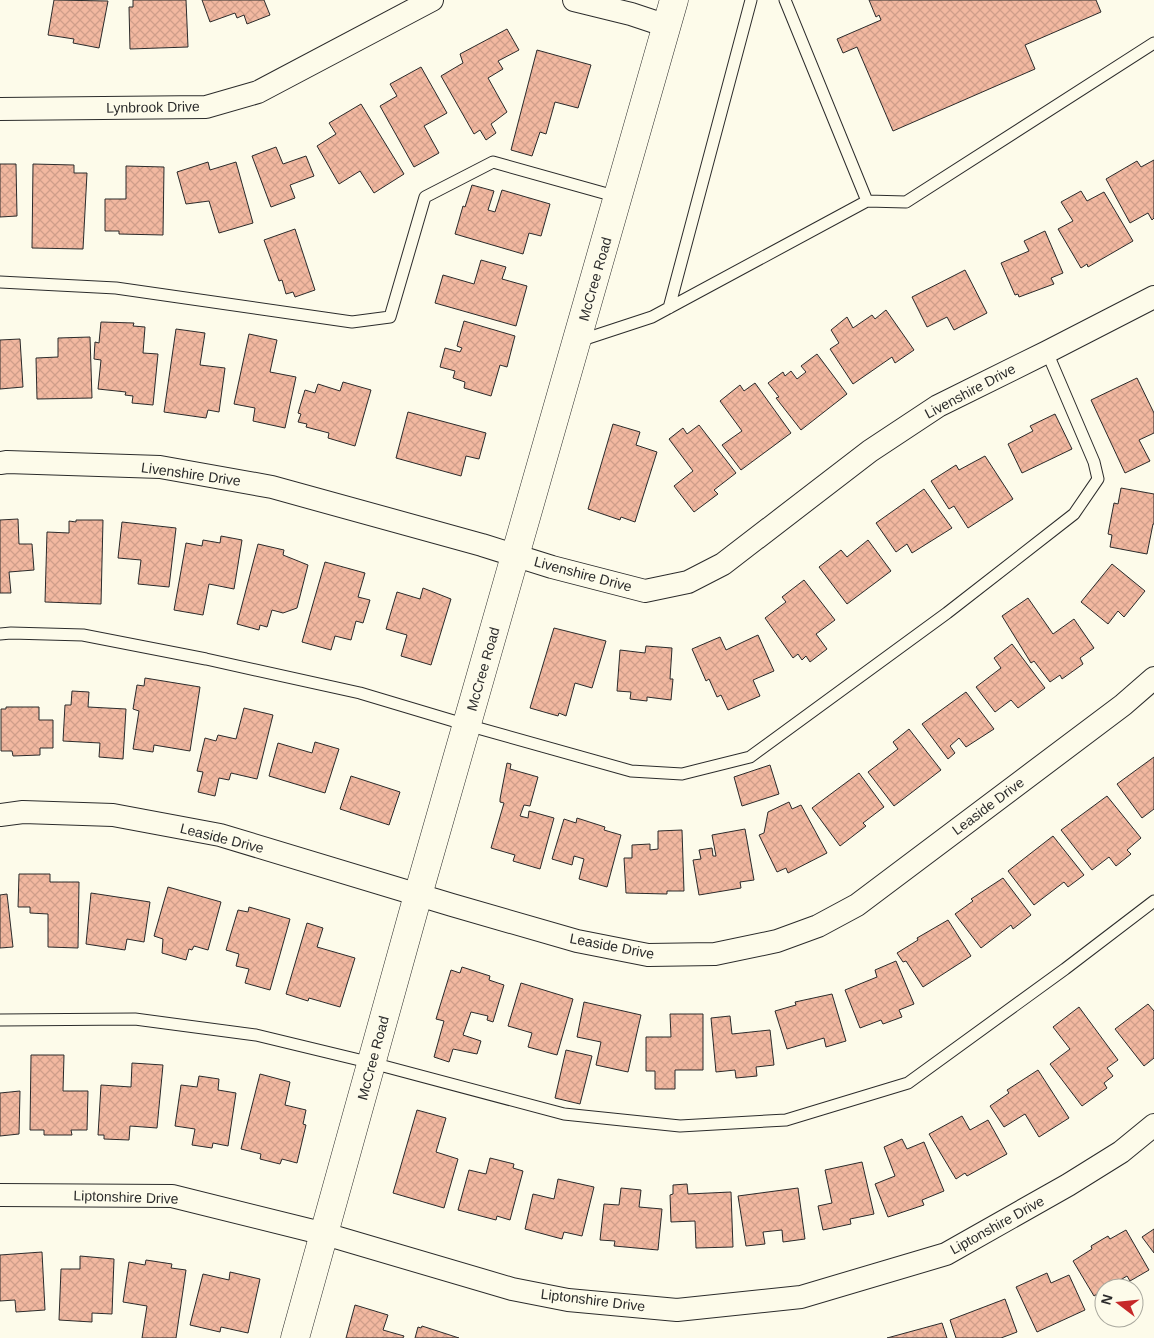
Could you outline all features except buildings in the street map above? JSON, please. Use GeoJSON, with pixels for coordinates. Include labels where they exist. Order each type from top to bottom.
{"type":"FeatureCollection","features":[{"type":"Feature","properties":{"kind":"street","name":"Lynbrook Drive"},"geometry":{"type":"LineString","coordinates":[[0,109],[206,107],[258,92],[432,0]]}},
{"type":"Feature","properties":{"kind":"street"},"geometry":{"type":"LineString","coordinates":[[574,0],[631,14],[671,13]]}},
{"type":"Feature","properties":{"kind":"street","name":"McCree Road"},"geometry":{"type":"LineString","coordinates":[[296,1338],[418,895],[671,13]]}},
{"type":"Feature","properties":{"kind":"street","name":"Livenshire Drive"},"geometry":{"type":"LineString","coordinates":[[0,463],[160,467],[272,487],[482,545],[552,567],[645,590],[688,582],[723,564],[870,451],[938,406],[1154,297]]}},
{"type":"Feature","properties":{"kind":"street","name":"Leaside Drive"},"geometry":{"type":"LineString","coordinates":[[0,815],[23,812],[113,815],[220,834],[418,895],[577,941],[648,955],[714,954],[777,941],[818,926],[857,905],[1123,705],[1154,678]]}},
{"type":"Feature","properties":{"kind":"street","name":"Liptonshire Drive"},"geometry":{"type":"LineString","coordinates":[[0,1195],[172,1196],[325,1234],[512,1289],[568,1300],[677,1310],[800,1297],[946,1254],[1068,1185],[1121,1152],[1154,1125]]}},
{"type":"Feature","properties":{"kind":"lane"},"geometry":{"type":"LineString","coordinates":[[669,308],[751,0]]}},
{"type":"Feature","properties":{"kind":"lane"},"geometry":{"type":"LineString","coordinates":[[785,0],[867,200]]}},
{"type":"Feature","properties":{"kind":"lane"},"geometry":{"type":"LineString","coordinates":[[577,341],[652,318],[867,200],[906,202],[1154,44]]}},
{"type":"Feature","properties":{"kind":"lane"},"geometry":{"type":"LineString","coordinates":[[0,282],[116,288],[352,322],[371,320],[390,317],[425,198],[493,162],[618,197]]}},
{"type":"Feature","properties":{"kind":"lane"},"geometry":{"type":"LineString","coordinates":[[0,634],[83,635],[360,692],[467,725],[631,771],[682,774],[750,757],[947,613],[1074,514],[1098,479],[1094,462],[1047,352]]}},
{"type":"Feature","properties":{"kind":"lane"},"geometry":{"type":"LineString","coordinates":[[0,1020],[135,1019],[256,1035],[372,1063],[564,1114],[680,1126],[786,1120],[908,1083],[1065,969],[1154,901]]}}]}
